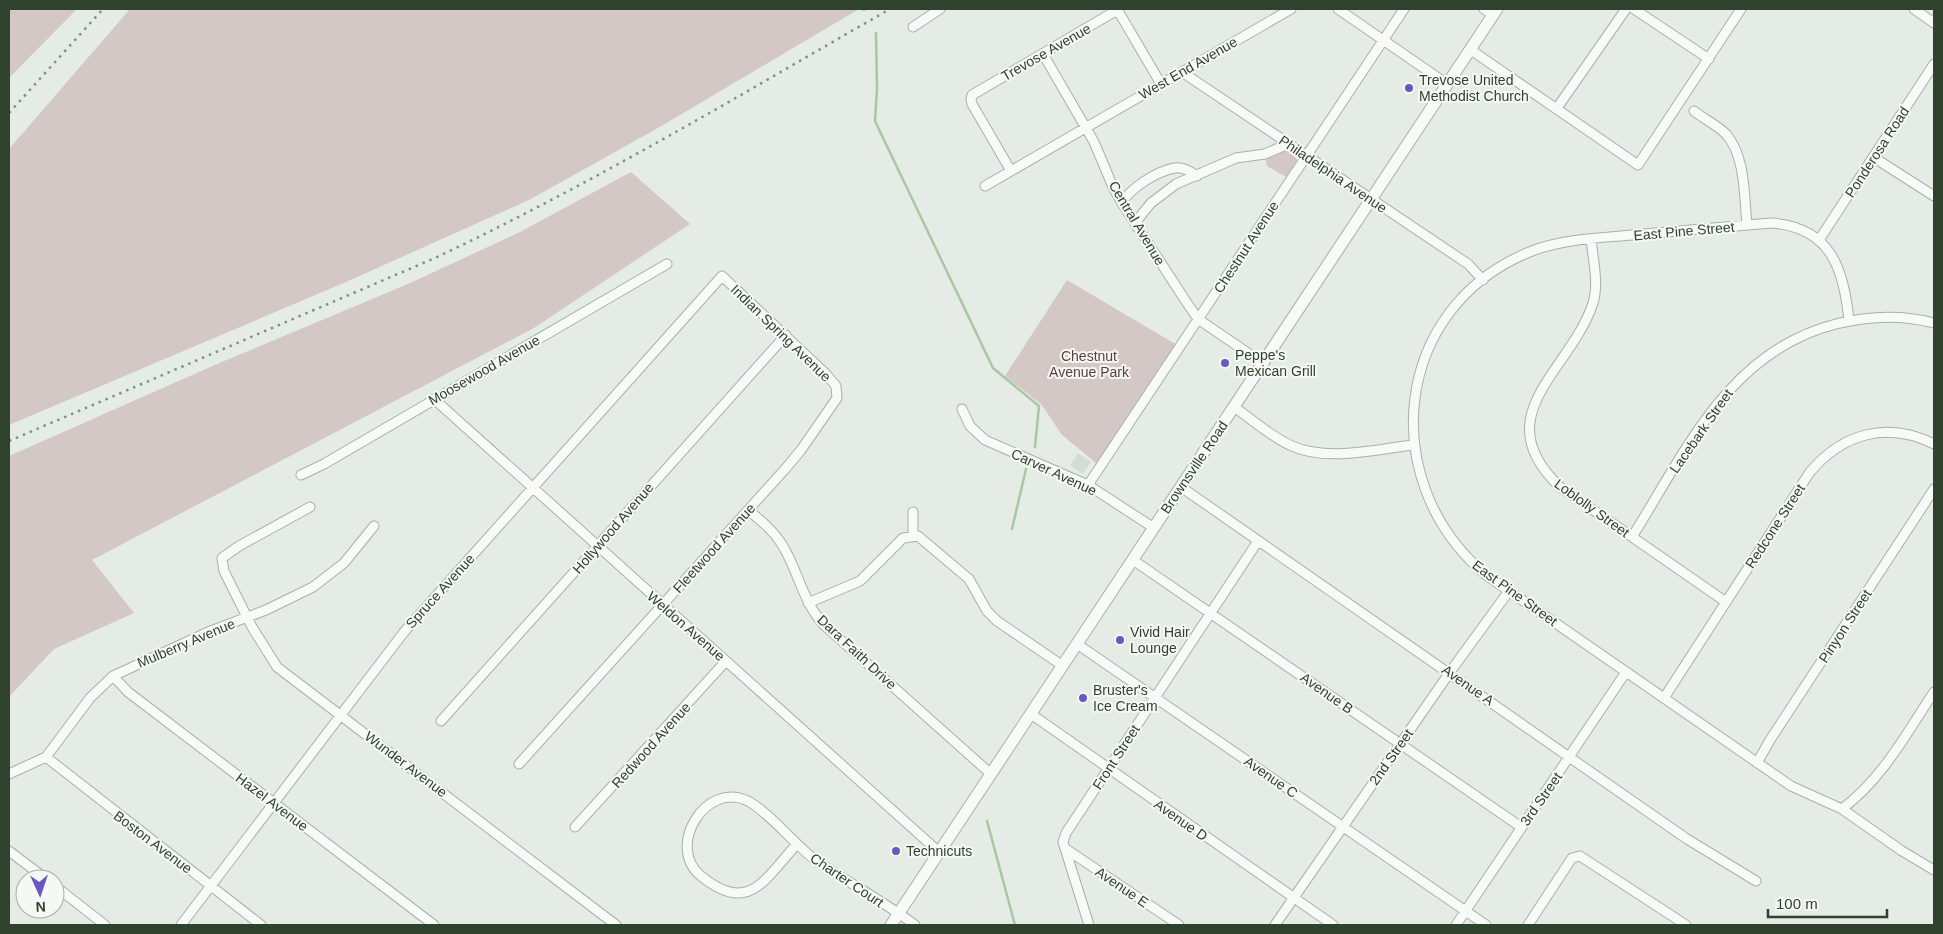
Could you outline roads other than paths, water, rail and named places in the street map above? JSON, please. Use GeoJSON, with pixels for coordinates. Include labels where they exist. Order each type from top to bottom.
{"type":"FeatureCollection","features":[{"type":"Feature","properties":{"kind":"street"},"geometry":{"type":"LineString","coordinates":[[913,27],[940,9]]}},
{"type":"Feature","properties":{"kind":"street"},"geometry":{"type":"LineString","coordinates":[[1118,9],[1161,84]]}},
{"type":"Feature","properties":{"kind":"street","name":"Trevose Avenue"},"geometry":{"type":"LineString","coordinates":[[1011,171],[972,104],[970,99],[972,95],[1118,9]]}},
{"type":"Feature","properties":{"kind":"street","name":"West End Avenue"},"geometry":{"type":"LineString","coordinates":[[985,186],[1291,9]]}},
{"type":"Feature","properties":{"kind":"street"},"geometry":{"type":"LineString","coordinates":[[1338,9],[1447,84]]}},
{"type":"Feature","properties":{"kind":"street","name":"Chestnut Avenue"},"geometry":{"type":"LineString","coordinates":[[1088,485],[1404,9]]}},
{"type":"Feature","properties":{"kind":"street"},"geometry":{"type":"LineString","coordinates":[[1557,108],[1626,9]]}},
{"type":"Feature","properties":{"kind":"street"},"geometry":{"type":"LineString","coordinates":[[1634,9],[1709,59]]}},
{"type":"Feature","properties":{"kind":"street"},"geometry":{"type":"LineString","coordinates":[[1471,50],[1638,165],[1742,9]]}},
{"type":"Feature","properties":{"kind":"street"},"geometry":{"type":"LineString","coordinates":[[1916,9],[1934,22]]}},
{"type":"Feature","properties":{"kind":"street","name":"Brownsville Road"},"geometry":{"type":"LineString","coordinates":[[891,925],[1471,50],[1491,11]]}},
{"type":"Feature","properties":{"kind":"street","name":"Central Avenue"},"geometry":{"type":"LineString","coordinates":[[1043,54],[1086,128],[1122,203],[1198,319],[1264,364]]}},
{"type":"Feature","properties":{"kind":"street","name":"Ponderosa Road"},"geometry":{"type":"LineString","coordinates":[[1819,240],[1934,64]]}},
{"type":"Feature","properties":{"kind":"street","name":"Philadelphia Avenue"},"geometry":{"type":"LineString","coordinates":[[1182,72],[1468,264],[1483,280]]}},
{"type":"Feature","properties":{"kind":"street"},"geometry":{"type":"LineString","coordinates":[[1694,111],[1724,132],[1734,149],[1742,177],[1747,225]]}},
{"type":"Feature","properties":{"kind":"street"},"geometry":{"type":"LineString","coordinates":[[1137,227],[1138,219],[1158,196],[1176,184],[1236,158],[1264,154],[1288,144]]}},
{"type":"Feature","properties":{"kind":"street"},"geometry":{"type":"LineString","coordinates":[[1873,157],[1934,196]]}},
{"type":"Feature","properties":{"kind":"street"},"geometry":{"type":"LineString","coordinates":[[1122,203],[1127,194],[1166,170],[1181,168],[1197,176]]}},
{"type":"Feature","properties":{"kind":"street","name":"East Pine Street"},"geometry":{"type":"LineString","coordinates":[[1849,320],[1846,292],[1840,270],[1827,248],[1812,234],[1784,224],[1747,225],[1590,239],[1540,248],[1508,262],[1483,280],[1449,314],[1426,355],[1414,400],[1414,445],[1422,485],[1444,530],[1472,563],[1791,786],[1842,809],[1902,851],[1934,870]]}},
{"type":"Feature","properties":{"kind":"street","name":"Loblolly Street"},"geometry":{"type":"LineString","coordinates":[[1590,239],[1596,290],[1594,302],[1583,325],[1535,402],[1530,417],[1531,440],[1539,461],[1552,479],[1726,602]]}},
{"type":"Feature","properties":{"kind":"street","name":"Moosewood Avenue"},"geometry":{"type":"LineString","coordinates":[[301,475],[324,464],[667,264]]}},
{"type":"Feature","properties":{"kind":"street","name":"Indian Spring Avenue"},"geometry":{"type":"LineString","coordinates":[[722,276],[826,374],[838,392]]}},
{"type":"Feature","properties":{"kind":"street","name":"Spruce Avenue"},"geometry":{"type":"LineString","coordinates":[[181,925],[404,632],[722,276]]}},
{"type":"Feature","properties":{"kind":"street","name":"Lacebark Street"},"geometry":{"type":"LineString","coordinates":[[1632,536],[1724,394],[1741,376],[1792,339],[1849,320],[1902,318],[1934,323]]}},
{"type":"Feature","properties":{"kind":"street","name":"Hollywood Avenue"},"geometry":{"type":"LineString","coordinates":[[442,721],[786,336]]}},
{"type":"Feature","properties":{"kind":"street","name":"Fleetwood Avenue"},"geometry":{"type":"LineString","coordinates":[[519,764],[801,450],[835,402],[838,392]]}},
{"type":"Feature","properties":{"kind":"street","name":"Weldon Avenue"},"geometry":{"type":"LineString","coordinates":[[434,399],[940,852]]}},
{"type":"Feature","properties":{"kind":"street"},"geometry":{"type":"LineString","coordinates":[[1234,407],[1281,441],[1311,453],[1337,453],[1414,445]]}},
{"type":"Feature","properties":{"kind":"street","name":"Carver Avenue"},"geometry":{"type":"LineString","coordinates":[[962,409],[970,426],[985,440],[1088,485],[1154,528]]}},
{"type":"Feature","properties":{"kind":"street","name":"Redcone Street"},"geometry":{"type":"LineString","coordinates":[[1664,698],[1810,472],[1827,453],[1852,439],[1876,433],[1903,433],[1934,444]]}},
{"type":"Feature","properties":{"kind":"street","name":"Avenue A"},"geometry":{"type":"LineString","coordinates":[[1181,487],[1571,756],[1687,839],[1756,881]]}},
{"type":"Feature","properties":{"kind":"street","name":"Pinyon Street"},"geometry":{"type":"LineString","coordinates":[[1757,763],[1770,740],[1934,489]]}},
{"type":"Feature","properties":{"kind":"street","name":"Wunder Avenue"},"geometry":{"type":"LineString","coordinates":[[310,507],[225,554],[222,562],[226,576],[265,650],[277,667],[616,925]]}},
{"type":"Feature","properties":{"kind":"street","name":"Dara Faith Drive"},"geometry":{"type":"LineString","coordinates":[[748,510],[766,524],[781,542],[808,603],[824,625],[991,774]]}},
{"type":"Feature","properties":{"kind":"street"},"geometry":{"type":"LineString","coordinates":[[913,535],[914,512]]}},
{"type":"Feature","properties":{"kind":"street","name":"Mulberry Avenue"},"geometry":{"type":"LineString","coordinates":[[9,774],[46,757],[90,698],[113,676],[208,632],[294,597],[331,574],[354,553],[374,526]]}},
{"type":"Feature","properties":{"kind":"street"},"geometry":{"type":"LineString","coordinates":[[808,603],[860,581],[903,538],[913,535],[922,538],[969,579],[982,604],[997,621],[1063,666]]}},
{"type":"Feature","properties":{"kind":"street","name":"Front Street"},"geometry":{"type":"LineString","coordinates":[[1066,849],[1063,842],[1066,833],[1258,541]]}},
{"type":"Feature","properties":{"kind":"street","name":"Avenue B"},"geometry":{"type":"LineString","coordinates":[[1133,560],[1521,827]]}},
{"type":"Feature","properties":{"kind":"street","name":"2nd Street"},"geometry":{"type":"LineString","coordinates":[[1276,925],[1450,672],[1510,591]]}},
{"type":"Feature","properties":{"kind":"street","name":"Avenue C"},"geometry":{"type":"LineString","coordinates":[[1077,644],[1486,925]]}},
{"type":"Feature","properties":{"kind":"street","name":"Redwood Avenue"},"geometry":{"type":"LineString","coordinates":[[575,827],[726,661]]}},
{"type":"Feature","properties":{"kind":"street","name":"3rd Street"},"geometry":{"type":"LineString","coordinates":[[1456,925],[1626,672]]}},
{"type":"Feature","properties":{"kind":"street","name":"Hazel Avenue"},"geometry":{"type":"LineString","coordinates":[[113,676],[128,692],[434,925]]}},
{"type":"Feature","properties":{"kind":"street"},"geometry":{"type":"LineString","coordinates":[[1842,809],[1861,795],[1878,776],[1934,692]]}},
{"type":"Feature","properties":{"kind":"street","name":"Avenue D"},"geometry":{"type":"LineString","coordinates":[[1031,714],[1333,925]]}},
{"type":"Feature","properties":{"kind":"street","name":"Boston Avenue"},"geometry":{"type":"LineString","coordinates":[[46,757],[91,795],[261,925]]}},
{"type":"Feature","properties":{"kind":"street","name":"Charter Court"},"geometry":{"type":"LineString","coordinates":[[796,844],[759,885],[739,894],[722,891],[694,871],[687,858],[685,848],[688,834],[704,809],[716,800],[730,797],[753,805],[818,862],[915,925]]}},
{"type":"Feature","properties":{"kind":"street"},"geometry":{"type":"LineString","coordinates":[[1066,849],[1089,925]]}},
{"type":"Feature","properties":{"kind":"street","name":"Avenue E"},"geometry":{"type":"LineString","coordinates":[[1066,849],[1179,925]]}},
{"type":"Feature","properties":{"kind":"street"},"geometry":{"type":"LineString","coordinates":[[9,852],[32,869]]}},
{"type":"Feature","properties":{"kind":"street"},"geometry":{"type":"LineString","coordinates":[[1528,925],[1572,858],[1576,856],[1582,857],[1686,925]]}},
{"type":"Feature","properties":{"kind":"street"},"geometry":{"type":"LineString","coordinates":[[65,894],[105,925]]}},
{"type":"Feature","properties":{"kind":"waterway"},"geometry":{"type":"LineString","coordinates":[[876,33],[877,89],[875,121],[993,368],[1039,406],[1035,447]]}},
{"type":"Feature","properties":{"kind":"waterway"},"geometry":{"type":"LineString","coordinates":[[1012,529],[1026,469]]}},
{"type":"Feature","properties":{"kind":"waterway"},"geometry":{"type":"LineString","coordinates":[[987,821],[1015,925]]}},
{"type":"Feature","properties":{"kind":"railway"},"geometry":{"type":"LineString","coordinates":[[9,113],[103,9]]}},
{"type":"Feature","properties":{"kind":"railway"},"geometry":{"type":"LineString","coordinates":[[9,441],[435,258],[493,230],[665,138],[890,9]]}},
{"type":"Feature","properties":{"kind":"place","name":"Trevose United Methodist Church"},"geometry":{"type":"Point","coordinates":[1409,88]}},
{"type":"Feature","properties":{"kind":"place","name":"Peppe's Mexican Grill"},"geometry":{"type":"Point","coordinates":[1225,363]}},
{"type":"Feature","properties":{"kind":"place","name":"Vivid Hair Lounge"},"geometry":{"type":"Point","coordinates":[1120,640]}},
{"type":"Feature","properties":{"kind":"place","name":"Bruster's Ice Cream"},"geometry":{"type":"Point","coordinates":[1083,698]}},
{"type":"Feature","properties":{"kind":"place","name":"Technicuts"},"geometry":{"type":"Point","coordinates":[896,851]}},
{"type":"Feature","properties":{"kind":"park label","name":"Chestnut Avenue Park"},"geometry":{"type":"Point","coordinates":[1089,364]}}]}
